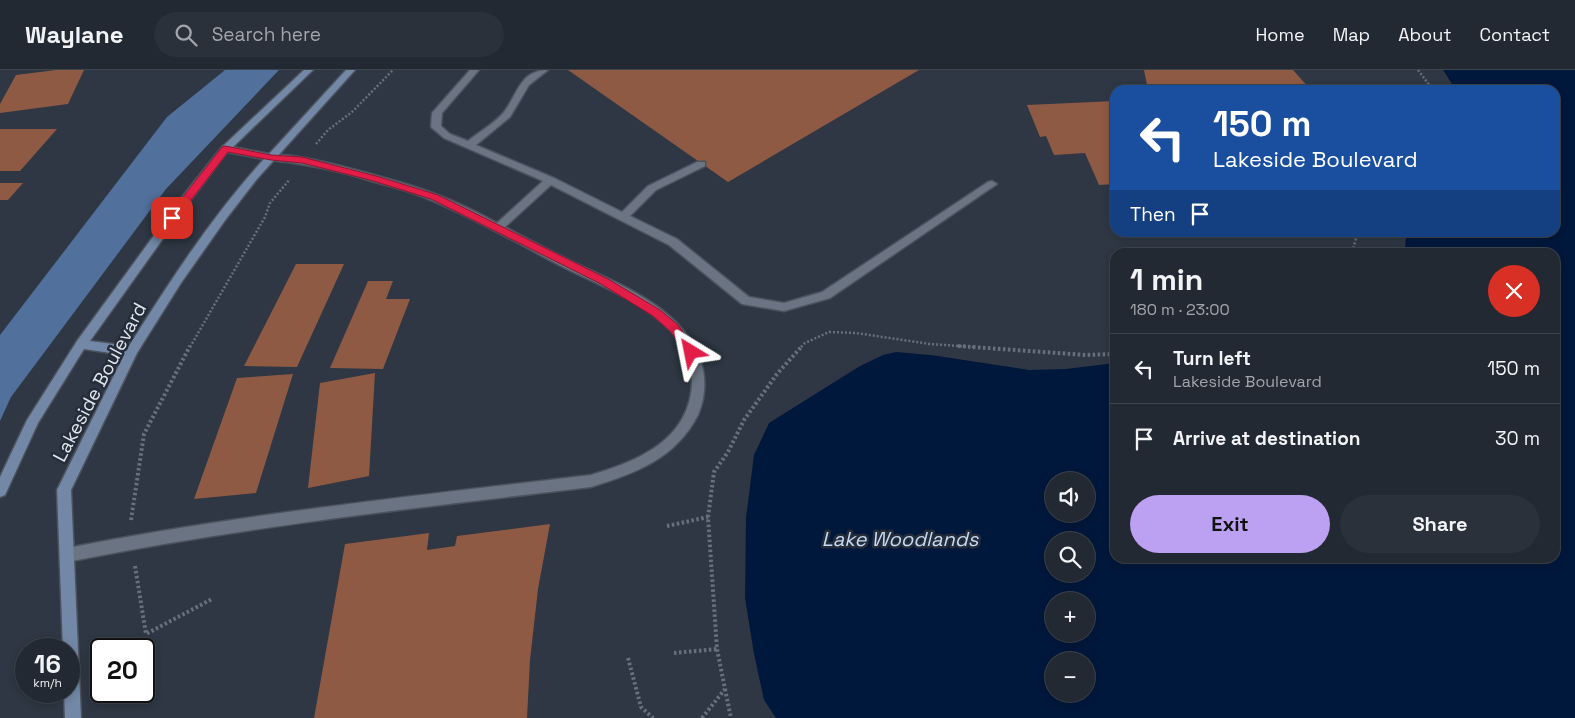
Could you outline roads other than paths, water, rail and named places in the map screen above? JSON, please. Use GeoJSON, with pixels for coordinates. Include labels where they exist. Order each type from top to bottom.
{"type":"FeatureCollection","features":[{"type":"Feature","properties":{"kind":"street","name":"Lakeside Boulevard"},"geometry":{"type":"LineString","coordinates":[[0,492],[33,420],[81,344],[183,203],[225,149],[309,70]]}},
{"type":"Feature","properties":{"kind":"street","name":"Lakeside Boulevard"},"geometry":{"type":"LineString","coordinates":[[73,718],[64,490],[132,351],[177,280],[211,232],[271,157],[351,70]]}},
{"type":"Feature","properties":{"kind":"street"},"geometry":{"type":"LineString","coordinates":[[225,149],[271,157]]}},
{"type":"Feature","properties":{"kind":"street"},"geometry":{"type":"LineString","coordinates":[[81,344],[132,351]]}},
{"type":"Feature","properties":{"kind":"lane"},"geometry":{"type":"LineString","coordinates":[[475,70],[437,113],[436,128],[447,136],[550,180],[673,242],[746,301],[784,307],[826,295],[992,184]]}},
{"type":"Feature","properties":{"kind":"lane"},"geometry":{"type":"LineString","coordinates":[[469,145],[506,115],[525,83],[544,70]]}},
{"type":"Feature","properties":{"kind":"lane"},"geometry":{"type":"LineString","coordinates":[[67,555],[133,541],[316,515],[591,481],[617,474],[666,447],[681,432],[690,418],[698,398],[698,372],[691,352],[683,338],[656,313],[604,282],[434,197],[373,178],[302,160],[271,157]]}},
{"type":"Feature","properties":{"kind":"lane"},"geometry":{"type":"LineString","coordinates":[[624,216],[652,188],[701,164]]}},
{"type":"Feature","properties":{"kind":"lane"},"geometry":{"type":"LineString","coordinates":[[498,228],[550,180]]}},
{"type":"Feature","properties":{"kind":"water","name":"Lake Woodlands"},"geometry":{"type":"Polygon","coordinates":[[[1443,70],[1575,70],[1575,718],[776,718],[764,700],[745,598],[746,518],[754,455],[769,423],[860,366],[883,355],[896,352],[931,355],[1029,370],[1066,369],[1110,364],[1110,563],[1560,563],[1560,248],[1405,248],[1406,237],[1560,237],[1560,85],[1453,85],[1443,70]]]}}]}
